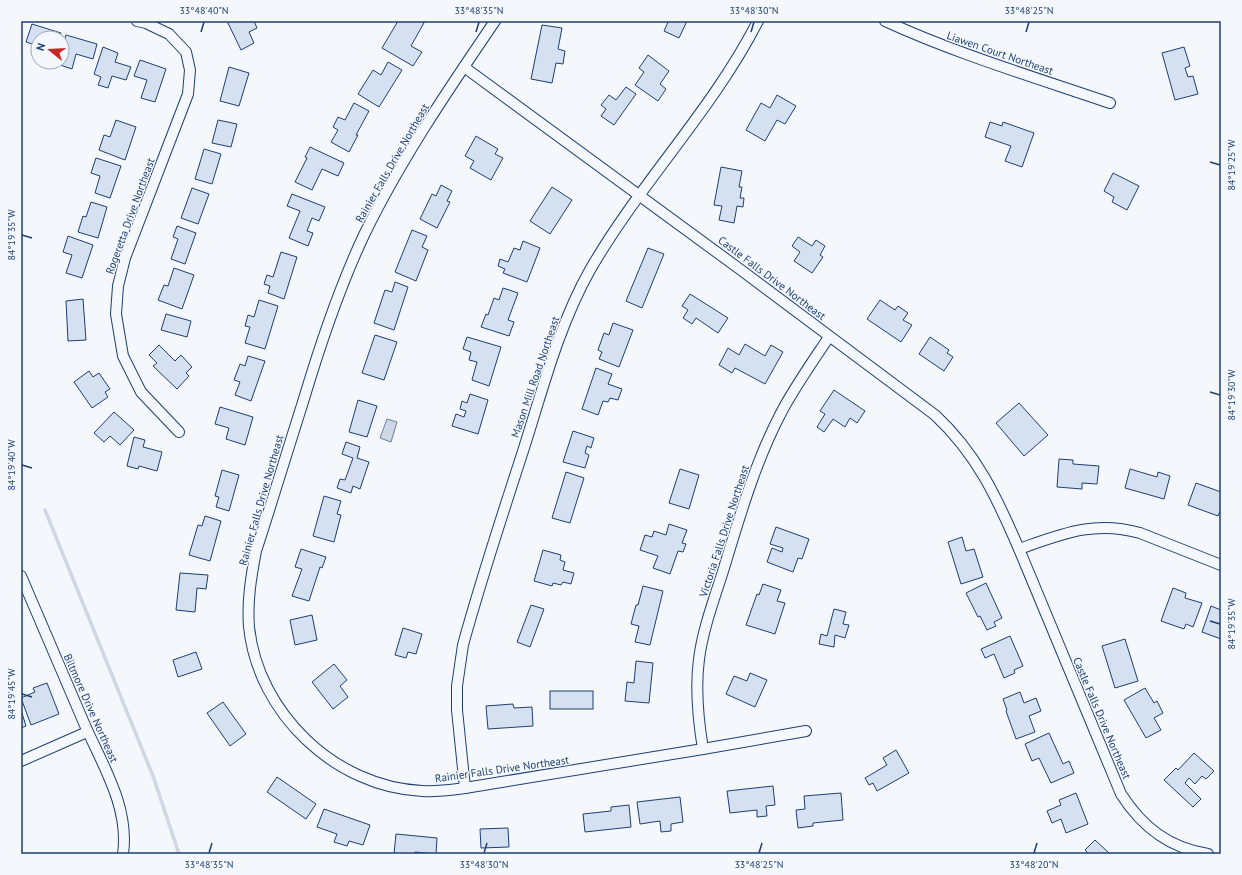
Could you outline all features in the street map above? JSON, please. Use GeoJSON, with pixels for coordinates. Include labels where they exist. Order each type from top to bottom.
{"type":"FeatureCollection","features":[{"type":"Feature","properties":{"kind":"street","name":"Rogeretta Drive Northeast"},"geometry":{"type":"LineString","coordinates":[[138,21],[146,23],[169,34],[186,52],[190,70],[188,94],[125,258],[118,286],[116,314],[123,356],[141,392],[178,432]]}},
{"type":"Feature","properties":{"kind":"street","name":"Rainier Falls Drive Northeast"},"geometry":{"type":"LineString","coordinates":[[495,21],[436,109],[394,179],[364,234],[319,348],[256,552],[250,581],[248,605],[249,627],[253,649],[262,674],[273,698],[290,722],[308,742],[326,757],[349,771],[377,782],[399,788],[421,791],[442,791],[464,788],[806,731]]}},
{"type":"Feature","properties":{"kind":"street","name":"Mason Mill Road Northeast"},"geometry":{"type":"LineString","coordinates":[[464,788],[458,731],[457,686],[463,645],[550,365],[570,310],[589,272],[616,229],[639,195],[720,86],[758,21]]}},
{"type":"Feature","properties":{"kind":"street","name":"Liawen Court Northeast"},"geometry":{"type":"LineString","coordinates":[[884,21],[968,55],[1110,103]]}},
{"type":"Feature","properties":{"kind":"street","name":"Castle Falls Drive Northeast"},"geometry":{"type":"LineString","coordinates":[[464,67],[896,385],[935,415],[950,429],[976,462],[998,503],[1019,549],[1124,798],[1139,819],[1162,838],[1183,848],[1208,854]]}},
{"type":"Feature","properties":{"kind":"street","name":"Victoria Falls Drive Northeast"},"geometry":{"type":"LineString","coordinates":[[703,749],[699,725],[697,686],[701,646],[709,616],[744,503],[766,445],[782,411],[829,337]]}},
{"type":"Feature","properties":{"kind":"street"},"geometry":{"type":"LineString","coordinates":[[1019,549],[1066,532],[1098,528],[1114,528],[1140,533],[1221,565]]}},
{"type":"Feature","properties":{"kind":"street","name":"Biltmore Drive Northeast"},"geometry":{"type":"LineString","coordinates":[[21,576],[119,802],[124,827],[123,854]]}},
{"type":"Feature","properties":{"kind":"street"},"geometry":{"type":"LineString","coordinates":[[21,761],[88,732]]}},
{"type":"Feature","properties":{"kind":"shaded area"},"geometry":{"type":"Polygon","coordinates":[[[387,419],[397,422],[391,442],[380,438],[387,419]]]}},
{"type":"Feature","properties":{"kind":"building"},"geometry":{"type":"Polygon","coordinates":[[[227,21],[254,21],[257,28],[249,32],[254,43],[241,50],[227,21]]]}},
{"type":"Feature","properties":{"kind":"building"},"geometry":{"type":"Polygon","coordinates":[[[398,21],[425,21],[411,46],[422,52],[413,66],[382,48],[398,21]]]}},
{"type":"Feature","properties":{"kind":"building"},"geometry":{"type":"Polygon","coordinates":[[[666,21],[687,21],[679,38],[664,31],[668,22],[666,21]]]}},
{"type":"Feature","properties":{"kind":"building"},"geometry":{"type":"Polygon","coordinates":[[[32,24],[51,30],[30,30],[32,24]]]}},
{"type":"Feature","properties":{"kind":"building"},"geometry":{"type":"Polygon","coordinates":[[[542,25],[562,28],[558,49],[565,51],[563,64],[556,63],[552,83],[531,79],[542,25]]]}},
{"type":"Feature","properties":{"kind":"building"},"geometry":{"type":"Polygon","coordinates":[[[30,30],[30,43],[26,42],[30,30]]]}},
{"type":"Feature","properties":{"kind":"building"},"geometry":{"type":"Polygon","coordinates":[[[70,36],[97,44],[93,59],[76,54],[72,69],[70,68],[70,36]]]}},
{"type":"Feature","properties":{"kind":"building"},"geometry":{"type":"Polygon","coordinates":[[[103,47],[118,53],[115,62],[131,67],[126,80],[112,76],[108,88],[98,85],[101,77],[94,74],[103,47]]]}},
{"type":"Feature","properties":{"kind":"building"},"geometry":{"type":"Polygon","coordinates":[[[1184,47],[1190,66],[1185,68],[1188,77],[1193,76],[1198,94],[1175,100],[1162,53],[1184,47]]]}},
{"type":"Feature","properties":{"kind":"building"},"geometry":{"type":"Polygon","coordinates":[[[648,55],[669,71],[660,84],[666,89],[658,101],[635,85],[644,72],[639,68],[648,55]]]}},
{"type":"Feature","properties":{"kind":"building"},"geometry":{"type":"Polygon","coordinates":[[[140,60],[166,69],[155,102],[141,98],[147,80],[134,76],[140,60]]]}},
{"type":"Feature","properties":{"kind":"building"},"geometry":{"type":"Polygon","coordinates":[[[388,62],[402,70],[379,107],[358,94],[373,70],[381,75],[388,62]]]}},
{"type":"Feature","properties":{"kind":"building"},"geometry":{"type":"Polygon","coordinates":[[[229,67],[249,73],[239,106],[220,101],[229,67]]]}},
{"type":"Feature","properties":{"kind":"building"},"geometry":{"type":"Polygon","coordinates":[[[626,87],[636,94],[614,125],[601,116],[606,109],[601,105],[609,95],[616,100],[626,87]]]}},
{"type":"Feature","properties":{"kind":"building"},"geometry":{"type":"Polygon","coordinates":[[[777,95],[796,106],[785,124],[777,120],[765,141],[746,130],[761,103],[770,108],[777,95]]]}},
{"type":"Feature","properties":{"kind":"building"},"geometry":{"type":"Polygon","coordinates":[[[354,103],[369,111],[349,152],[331,142],[338,130],[333,127],[338,117],[345,120],[354,103]]]}},
{"type":"Feature","properties":{"kind":"building"},"geometry":{"type":"Polygon","coordinates":[[[116,120],[136,127],[125,160],[99,150],[104,135],[110,137],[116,120]]]}},
{"type":"Feature","properties":{"kind":"building"},"geometry":{"type":"Polygon","coordinates":[[[218,120],[237,124],[231,147],[212,143],[218,120]]]}},
{"type":"Feature","properties":{"kind":"building"},"geometry":{"type":"Polygon","coordinates":[[[990,122],[1002,126],[1003,122],[1034,133],[1022,167],[1005,161],[1011,146],[985,137],[990,122]]]}},
{"type":"Feature","properties":{"kind":"building"},"geometry":{"type":"Polygon","coordinates":[[[476,136],[498,149],[495,154],[503,158],[491,180],[470,168],[474,161],[465,156],[476,136]]]}},
{"type":"Feature","properties":{"kind":"building"},"geometry":{"type":"Polygon","coordinates":[[[310,147],[344,163],[338,176],[322,169],[312,190],[295,182],[307,158],[305,157],[310,147]]]}},
{"type":"Feature","properties":{"kind":"building"},"geometry":{"type":"Polygon","coordinates":[[[204,149],[221,154],[212,184],[195,179],[204,149]]]}},
{"type":"Feature","properties":{"kind":"building"},"geometry":{"type":"Polygon","coordinates":[[[96,158],[121,166],[110,198],[95,193],[100,176],[91,173],[96,158]]]}},
{"type":"Feature","properties":{"kind":"building"},"geometry":{"type":"Polygon","coordinates":[[[721,167],[742,171],[739,187],[742,187],[740,198],[744,198],[743,207],[737,206],[734,223],[719,220],[722,206],[714,205],[721,167]]]}},
{"type":"Feature","properties":{"kind":"building"},"geometry":{"type":"Polygon","coordinates":[[[1113,173],[1139,186],[1127,210],[1112,202],[1114,197],[1104,191],[1113,173]]]}},
{"type":"Feature","properties":{"kind":"building"},"geometry":{"type":"Polygon","coordinates":[[[441,185],[452,191],[447,201],[450,202],[437,228],[420,219],[432,194],[436,196],[441,185]]]}},
{"type":"Feature","properties":{"kind":"building"},"geometry":{"type":"Polygon","coordinates":[[[552,187],[572,200],[550,234],[530,221],[552,187]]]}},
{"type":"Feature","properties":{"kind":"building"},"geometry":{"type":"Polygon","coordinates":[[[192,188],[209,194],[198,224],[181,218],[192,188]]]}},
{"type":"Feature","properties":{"kind":"building"},"geometry":{"type":"Polygon","coordinates":[[[292,194],[325,207],[319,221],[312,218],[307,231],[313,233],[308,246],[289,238],[300,211],[287,206],[292,194]]]}},
{"type":"Feature","properties":{"kind":"building"},"geometry":{"type":"Polygon","coordinates":[[[91,202],[107,207],[98,238],[78,232],[83,216],[86,217],[91,202]]]}},
{"type":"Feature","properties":{"kind":"building"},"geometry":{"type":"Polygon","coordinates":[[[177,226],[196,233],[185,264],[171,259],[178,239],[173,237],[177,226]]]}},
{"type":"Feature","properties":{"kind":"building"},"geometry":{"type":"Polygon","coordinates":[[[412,230],[427,236],[422,247],[428,250],[416,281],[395,272],[412,230]]]}},
{"type":"Feature","properties":{"kind":"building"},"geometry":{"type":"Polygon","coordinates":[[[68,236],[93,245],[82,278],[66,273],[72,255],[63,252],[68,236]]]}},
{"type":"Feature","properties":{"kind":"building"},"geometry":{"type":"Polygon","coordinates":[[[798,237],[812,246],[816,240],[825,246],[820,255],[823,257],[812,273],[794,261],[800,252],[792,246],[798,237]]]}},
{"type":"Feature","properties":{"kind":"building"},"geometry":{"type":"Polygon","coordinates":[[[523,241],[540,248],[527,282],[503,273],[505,269],[498,266],[500,259],[508,262],[514,248],[520,250],[523,241]]]}},
{"type":"Feature","properties":{"kind":"building"},"geometry":{"type":"Polygon","coordinates":[[[648,248],[664,254],[642,308],[626,301],[648,248]]]}},
{"type":"Feature","properties":{"kind":"building"},"geometry":{"type":"Polygon","coordinates":[[[281,252],[297,257],[284,299],[268,293],[270,286],[264,284],[267,275],[273,277],[281,252]]]}},
{"type":"Feature","properties":{"kind":"building"},"geometry":{"type":"Polygon","coordinates":[[[174,268],[194,275],[182,309],[158,300],[164,285],[168,286],[174,268]]]}},
{"type":"Feature","properties":{"kind":"building"},"geometry":{"type":"Polygon","coordinates":[[[395,282],[408,287],[394,330],[374,323],[385,290],[392,292],[395,282]]]}},
{"type":"Feature","properties":{"kind":"building"},"geometry":{"type":"Polygon","coordinates":[[[503,288],[518,293],[508,320],[514,322],[509,336],[481,327],[486,314],[488,315],[494,298],[499,300],[503,288]]]}},
{"type":"Feature","properties":{"kind":"building"},"geometry":{"type":"Polygon","coordinates":[[[690,294],[728,318],[718,333],[696,318],[692,324],[683,318],[688,310],[682,306],[690,294]]]}},
{"type":"Feature","properties":{"kind":"building"},"geometry":{"type":"Polygon","coordinates":[[[83,299],[86,340],[68,341],[66,301],[83,299]]]}},
{"type":"Feature","properties":{"kind":"building"},"geometry":{"type":"Polygon","coordinates":[[[259,300],[278,306],[265,349],[245,343],[250,327],[245,326],[248,315],[254,317],[259,300]]]}},
{"type":"Feature","properties":{"kind":"building"},"geometry":{"type":"Polygon","coordinates":[[[880,300],[895,310],[898,306],[908,313],[903,320],[912,325],[901,342],[867,319],[880,300]]]}},
{"type":"Feature","properties":{"kind":"building"},"geometry":{"type":"Polygon","coordinates":[[[166,314],[191,321],[187,337],[161,330],[166,314]]]}},
{"type":"Feature","properties":{"kind":"building"},"geometry":{"type":"Polygon","coordinates":[[[613,323],[633,330],[619,367],[599,359],[602,352],[598,350],[604,333],[609,335],[613,323]]]}},
{"type":"Feature","properties":{"kind":"building"},"geometry":{"type":"Polygon","coordinates":[[[375,335],[397,342],[384,380],[362,373],[375,335]]]}},
{"type":"Feature","properties":{"kind":"building"},"geometry":{"type":"Polygon","coordinates":[[[467,337],[501,347],[489,386],[472,380],[477,362],[469,360],[471,352],[463,349],[467,337]]]}},
{"type":"Feature","properties":{"kind":"building"},"geometry":{"type":"Polygon","coordinates":[[[930,337],[949,350],[947,353],[953,357],[944,371],[919,354],[930,337]]]}},
{"type":"Feature","properties":{"kind":"building"},"geometry":{"type":"Polygon","coordinates":[[[745,344],[765,356],[771,345],[783,352],[765,384],[735,368],[732,373],[719,365],[728,348],[739,355],[745,344]]]}},
{"type":"Feature","properties":{"kind":"building"},"geometry":{"type":"Polygon","coordinates":[[[159,345],[175,361],[181,355],[192,367],[186,373],[189,376],[177,389],[153,366],[157,363],[149,355],[159,345]]]}},
{"type":"Feature","properties":{"kind":"building"},"geometry":{"type":"Polygon","coordinates":[[[248,356],[265,361],[251,401],[235,395],[240,382],[234,380],[240,364],[245,366],[248,356]]]}},
{"type":"Feature","properties":{"kind":"building"},"geometry":{"type":"Polygon","coordinates":[[[596,368],[612,374],[608,384],[622,389],[618,400],[610,398],[608,402],[603,401],[598,415],[582,409],[596,368]]]}},
{"type":"Feature","properties":{"kind":"building"},"geometry":{"type":"Polygon","coordinates":[[[89,371],[93,377],[99,373],[110,389],[105,392],[108,397],[92,408],[74,382],[89,371]]]}},
{"type":"Feature","properties":{"kind":"building"},"geometry":{"type":"Polygon","coordinates":[[[834,390],[865,411],[857,423],[850,418],[845,427],[833,419],[824,432],[817,427],[825,414],[820,411],[834,390]]]}},
{"type":"Feature","properties":{"kind":"building"},"geometry":{"type":"Polygon","coordinates":[[[470,394],[488,400],[478,434],[452,426],[456,414],[464,417],[466,411],[460,409],[462,401],[467,403],[470,394]]]}},
{"type":"Feature","properties":{"kind":"building"},"geometry":{"type":"Polygon","coordinates":[[[358,400],[377,406],[367,437],[349,432],[358,400]]]}},
{"type":"Feature","properties":{"kind":"building"},"geometry":{"type":"Polygon","coordinates":[[[1019,403],[1048,435],[1024,456],[996,423],[1019,403]]]}},
{"type":"Feature","properties":{"kind":"building"},"geometry":{"type":"Polygon","coordinates":[[[220,407],[253,417],[245,445],[226,439],[229,428],[215,424],[220,407]]]}},
{"type":"Feature","properties":{"kind":"building"},"geometry":{"type":"Polygon","coordinates":[[[114,412],[134,430],[120,445],[110,436],[104,442],[94,433],[114,412]]]}},
{"type":"Feature","properties":{"kind":"building"},"geometry":{"type":"Polygon","coordinates":[[[573,431],[594,438],[591,448],[587,446],[585,453],[589,455],[585,468],[563,462],[573,431]]]}},
{"type":"Feature","properties":{"kind":"building"},"geometry":{"type":"Polygon","coordinates":[[[134,437],[145,440],[143,447],[162,452],[157,471],[139,466],[138,469],[127,466],[134,437]]]}},
{"type":"Feature","properties":{"kind":"building"},"geometry":{"type":"Polygon","coordinates":[[[346,442],[360,447],[357,458],[369,462],[360,489],[353,486],[351,493],[337,488],[340,479],[345,480],[353,458],[342,454],[346,442]]]}},
{"type":"Feature","properties":{"kind":"building"},"geometry":{"type":"Polygon","coordinates":[[[1059,459],[1073,460],[1073,464],[1099,466],[1097,484],[1082,483],[1082,489],[1057,487],[1059,459]]]}},
{"type":"Feature","properties":{"kind":"building"},"geometry":{"type":"Polygon","coordinates":[[[680,469],[699,475],[689,509],[669,503],[680,469]]]}},
{"type":"Feature","properties":{"kind":"building"},"geometry":{"type":"Polygon","coordinates":[[[1130,469],[1157,477],[1158,472],[1170,476],[1164,499],[1125,488],[1130,469]]]}},
{"type":"Feature","properties":{"kind":"building"},"geometry":{"type":"Polygon","coordinates":[[[222,470],[239,475],[229,511],[216,507],[219,497],[215,496],[222,470]]]}},
{"type":"Feature","properties":{"kind":"building"},"geometry":{"type":"Polygon","coordinates":[[[566,472],[584,478],[570,523],[552,518],[566,472]]]}},
{"type":"Feature","properties":{"kind":"building"},"geometry":{"type":"Polygon","coordinates":[[[1196,483],[1221,492],[1221,509],[1218,516],[1188,505],[1196,483]]]}},
{"type":"Feature","properties":{"kind":"building"},"geometry":{"type":"Polygon","coordinates":[[[324,496],[341,501],[337,514],[341,515],[334,542],[313,536],[324,496]]]}},
{"type":"Feature","properties":{"kind":"building"},"geometry":{"type":"Polygon","coordinates":[[[205,516],[221,521],[210,561],[189,555],[198,525],[202,526],[205,516]]]}},
{"type":"Feature","properties":{"kind":"building"},"geometry":{"type":"Polygon","coordinates":[[[669,524],[687,530],[682,543],[686,544],[683,552],[678,551],[670,574],[653,568],[658,556],[640,550],[645,535],[652,537],[654,531],[666,535],[669,524]]]}},
{"type":"Feature","properties":{"kind":"building"},"geometry":{"type":"Polygon","coordinates":[[[776,527],[809,539],[802,559],[798,558],[793,572],[767,562],[772,548],[782,552],[783,548],[770,544],[776,527]]]}},
{"type":"Feature","properties":{"kind":"building"},"geometry":{"type":"Polygon","coordinates":[[[962,537],[966,551],[974,549],[983,577],[961,584],[948,542],[962,537]]]}},
{"type":"Feature","properties":{"kind":"building"},"geometry":{"type":"Polygon","coordinates":[[[301,549],[326,557],[322,568],[320,567],[309,601],[292,596],[302,569],[295,567],[301,549]]]}},
{"type":"Feature","properties":{"kind":"building"},"geometry":{"type":"Polygon","coordinates":[[[543,550],[561,555],[560,560],[565,562],[563,570],[574,573],[571,584],[563,582],[561,585],[553,583],[552,586],[534,581],[543,550]]]}},
{"type":"Feature","properties":{"kind":"building"},"geometry":{"type":"Polygon","coordinates":[[[180,573],[208,575],[206,589],[197,588],[195,612],[176,610],[180,573]]]}},
{"type":"Feature","properties":{"kind":"building"},"geometry":{"type":"Polygon","coordinates":[[[986,583],[1002,618],[994,622],[996,626],[987,630],[980,616],[978,617],[966,593],[986,583]]]}},
{"type":"Feature","properties":{"kind":"building"},"geometry":{"type":"Polygon","coordinates":[[[763,584],[781,590],[777,601],[785,603],[775,634],[746,625],[757,594],[759,595],[763,584]]]}},
{"type":"Feature","properties":{"kind":"building"},"geometry":{"type":"Polygon","coordinates":[[[643,586],[663,591],[650,645],[635,642],[639,626],[631,624],[643,586]]]}},
{"type":"Feature","properties":{"kind":"building"},"geometry":{"type":"Polygon","coordinates":[[[1173,588],[1186,593],[1185,598],[1202,603],[1193,627],[1186,624],[1184,629],[1161,621],[1173,588]]]}},
{"type":"Feature","properties":{"kind":"building"},"geometry":{"type":"Polygon","coordinates":[[[531,605],[544,609],[530,647],[517,642],[531,605]]]}},
{"type":"Feature","properties":{"kind":"building"},"geometry":{"type":"Polygon","coordinates":[[[1211,606],[1221,610],[1221,639],[1202,632],[1211,606]]]}},
{"type":"Feature","properties":{"kind":"building"},"geometry":{"type":"Polygon","coordinates":[[[834,609],[846,612],[843,624],[849,625],[845,638],[835,635],[834,647],[819,644],[821,634],[827,636],[834,609]]]}},
{"type":"Feature","properties":{"kind":"building"},"geometry":{"type":"Polygon","coordinates":[[[312,615],[317,640],[295,645],[290,620],[312,615]]]}},
{"type":"Feature","properties":{"kind":"building"},"geometry":{"type":"Polygon","coordinates":[[[403,628],[422,634],[416,654],[408,652],[406,658],[395,655],[403,628]]]}},
{"type":"Feature","properties":{"kind":"building"},"geometry":{"type":"Polygon","coordinates":[[[1010,636],[1023,666],[1014,670],[1015,673],[1004,678],[994,654],[985,658],[981,649],[1010,636]]]}},
{"type":"Feature","properties":{"kind":"building"},"geometry":{"type":"Polygon","coordinates":[[[1125,639],[1138,681],[1115,688],[1102,646],[1125,639]]]}},
{"type":"Feature","properties":{"kind":"building"},"geometry":{"type":"Polygon","coordinates":[[[196,652],[202,669],[178,677],[173,660],[196,652]]]}},
{"type":"Feature","properties":{"kind":"building"},"geometry":{"type":"Polygon","coordinates":[[[636,661],[653,663],[649,703],[625,701],[627,682],[634,683],[636,661]]]}},
{"type":"Feature","properties":{"kind":"building"},"geometry":{"type":"Polygon","coordinates":[[[334,664],[347,680],[340,686],[348,697],[333,709],[312,682],[334,664]]]}},
{"type":"Feature","properties":{"kind":"building"},"geometry":{"type":"Polygon","coordinates":[[[750,673],[767,680],[755,707],[726,694],[734,676],[747,681],[750,673]]]}},
{"type":"Feature","properties":{"kind":"building"},"geometry":{"type":"Polygon","coordinates":[[[47,683],[59,714],[31,725],[21,698],[35,692],[33,688],[47,683]]]}},
{"type":"Feature","properties":{"kind":"building"},"geometry":{"type":"Polygon","coordinates":[[[1145,688],[1154,703],[1157,701],[1163,713],[1154,718],[1161,730],[1146,738],[1124,700],[1145,688]]]}},
{"type":"Feature","properties":{"kind":"building"},"geometry":{"type":"Polygon","coordinates":[[[550,691],[593,691],[593,709],[550,709],[550,691]]]}},
{"type":"Feature","properties":{"kind":"building"},"geometry":{"type":"Polygon","coordinates":[[[1020,692],[1024,703],[1036,698],[1041,711],[1029,716],[1035,732],[1016,739],[1003,699],[1020,692]]]}},
{"type":"Feature","properties":{"kind":"building"},"geometry":{"type":"Polygon","coordinates":[[[223,702],[246,734],[230,746],[207,713],[223,702]]]}},
{"type":"Feature","properties":{"kind":"building"},"geometry":{"type":"Polygon","coordinates":[[[513,704],[514,708],[532,707],[533,726],[488,729],[486,706],[513,704]]]}},
{"type":"Feature","properties":{"kind":"building"},"geometry":{"type":"Polygon","coordinates":[[[21,710],[26,726],[21,728],[21,710]]]}},
{"type":"Feature","properties":{"kind":"building"},"geometry":{"type":"Polygon","coordinates":[[[1049,733],[1063,764],[1069,761],[1074,773],[1051,783],[1039,758],[1032,761],[1025,744],[1049,733]]]}},
{"type":"Feature","properties":{"kind":"building"},"geometry":{"type":"Polygon","coordinates":[[[896,750],[909,773],[877,791],[873,783],[869,785],[865,778],[887,765],[883,758],[896,750]]]}},
{"type":"Feature","properties":{"kind":"building"},"geometry":{"type":"Polygon","coordinates":[[[1194,753],[1214,771],[1206,779],[1202,776],[1195,784],[1189,778],[1185,783],[1201,799],[1193,807],[1164,780],[1176,768],[1178,770],[1194,753]]]}},
{"type":"Feature","properties":{"kind":"building"},"geometry":{"type":"Polygon","coordinates":[[[277,777],[316,804],[306,819],[267,792],[277,777]]]}},
{"type":"Feature","properties":{"kind":"building"},"geometry":{"type":"Polygon","coordinates":[[[773,786],[775,805],[766,806],[767,816],[757,817],[757,810],[730,813],[727,791],[773,786]]]}},
{"type":"Feature","properties":{"kind":"building"},"geometry":{"type":"Polygon","coordinates":[[[841,793],[843,820],[813,823],[813,826],[798,828],[796,810],[805,809],[804,796],[841,793]]]}},
{"type":"Feature","properties":{"kind":"building"},"geometry":{"type":"Polygon","coordinates":[[[1076,793],[1088,824],[1066,833],[1061,819],[1052,823],[1047,811],[1061,805],[1059,800],[1076,793]]]}},
{"type":"Feature","properties":{"kind":"building"},"geometry":{"type":"Polygon","coordinates":[[[680,797],[683,822],[671,824],[671,831],[661,832],[660,821],[640,824],[637,802],[680,797]]]}},
{"type":"Feature","properties":{"kind":"building"},"geometry":{"type":"Polygon","coordinates":[[[629,805],[631,827],[585,832],[583,814],[611,811],[611,807],[629,805]]]}},
{"type":"Feature","properties":{"kind":"building"},"geometry":{"type":"Polygon","coordinates":[[[324,809],[370,825],[363,845],[349,841],[347,846],[334,842],[337,834],[317,827],[324,809]]]}},
{"type":"Feature","properties":{"kind":"building"},"geometry":{"type":"Polygon","coordinates":[[[508,828],[509,847],[481,848],[480,829],[508,828]]]}},
{"type":"Feature","properties":{"kind":"building"},"geometry":{"type":"Polygon","coordinates":[[[396,834],[437,838],[436,854],[415,852],[415,854],[394,854],[396,834]]]}},
{"type":"Feature","properties":{"kind":"building"},"geometry":{"type":"Polygon","coordinates":[[[1095,840],[1110,854],[1089,854],[1085,850],[1095,840]]]}},
{"type":"Feature","properties":{"kind":"waterway"},"geometry":{"type":"LineString","coordinates":[[45,510],[153,776],[179,854]]}}]}
